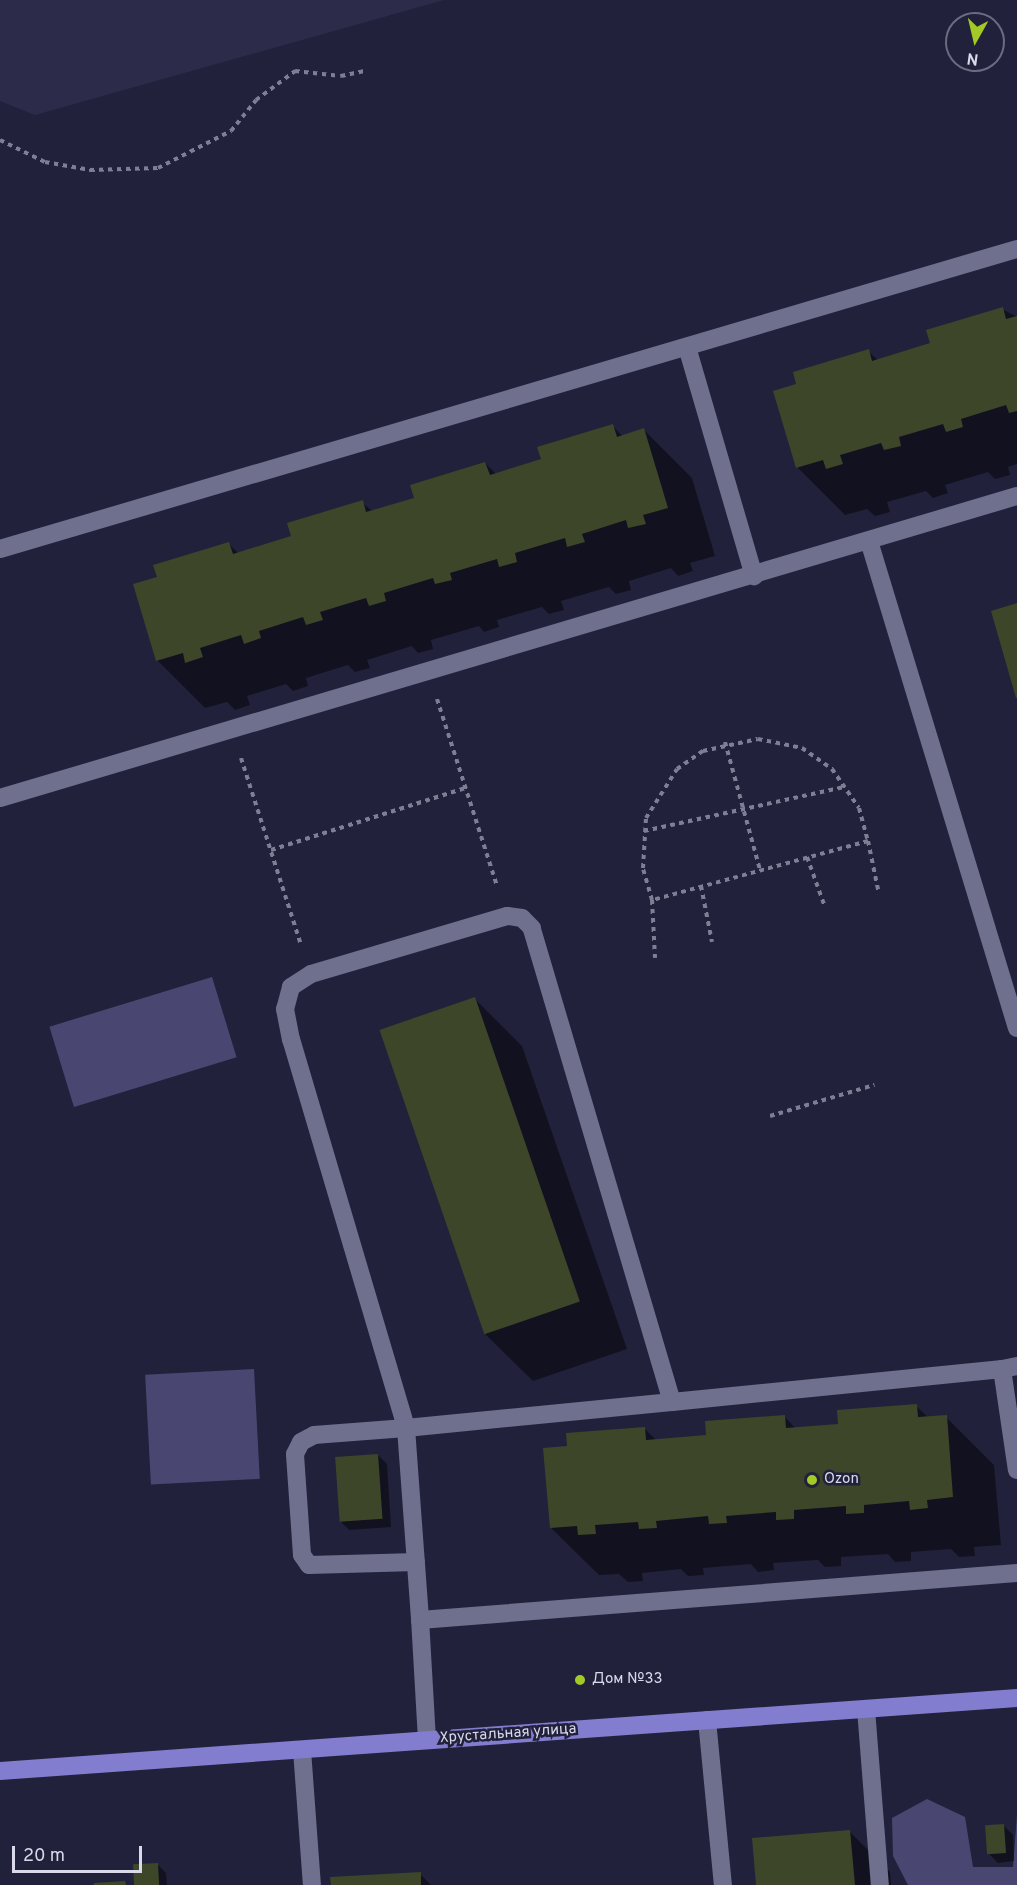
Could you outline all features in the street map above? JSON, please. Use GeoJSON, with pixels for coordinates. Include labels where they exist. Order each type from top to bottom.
{"type":"FeatureCollection","features":[{"type":"Feature","properties":{"kind":"main road","name":"Хрустальная улица"},"geometry":{"type":"LineString","coordinates":[[0,1771],[1017,1698]]}},
{"type":"Feature","properties":{"kind":"lane"},"geometry":{"type":"LineString","coordinates":[[0,549],[1017,249]]}},
{"type":"Feature","properties":{"kind":"lane"},"geometry":{"type":"LineString","coordinates":[[687,347],[754,576]]}},
{"type":"Feature","properties":{"kind":"lane"},"geometry":{"type":"LineString","coordinates":[[0,798],[754,576],[1017,496]]}},
{"type":"Feature","properties":{"kind":"lane"},"geometry":{"type":"LineString","coordinates":[[869,541],[1017,1028]]}},
{"type":"Feature","properties":{"kind":"lane"},"geometry":{"type":"LineString","coordinates":[[427,1740],[406,1428],[291,1039],[285,1009],[291,987],[311,974],[507,916],[522,918],[532,928],[672,1402]]}},
{"type":"Feature","properties":{"kind":"lane"},"geometry":{"type":"LineString","coordinates":[[416,1562],[309,1565],[303,1555],[295,1454],[314,1435],[406,1428],[1009,1368],[1017,1470]]}},
{"type":"Feature","properties":{"kind":"lane"},"geometry":{"type":"LineString","coordinates":[[420,1620],[1017,1573]]}},
{"type":"Feature","properties":{"kind":"lane"},"geometry":{"type":"LineString","coordinates":[[866,1708],[880,1885]]}},
{"type":"Feature","properties":{"kind":"lane"},"geometry":{"type":"LineString","coordinates":[[707,1720],[723,1885]]}},
{"type":"Feature","properties":{"kind":"lane"},"geometry":{"type":"LineString","coordinates":[[302,1750],[312,1885]]}},
{"type":"Feature","properties":{"kind":"path"},"geometry":{"type":"LineString","coordinates":[[0,140],[45,162],[90,170],[158,168],[231,131],[256,100],[295,71],[341,76],[364,71]]}},
{"type":"Feature","properties":{"kind":"path"},"geometry":{"type":"LineString","coordinates":[[429,672],[507,916]]}},
{"type":"Feature","properties":{"kind":"path"},"geometry":{"type":"LineString","coordinates":[[232,730],[311,974]]}},
{"type":"Feature","properties":{"kind":"path"},"geometry":{"type":"LineString","coordinates":[[655,958],[652,900],[643,868],[644,831],[658,792],[677,769],[725,742],[758,739],[802,748],[832,769],[859,808],[879,894]]}},
{"type":"Feature","properties":{"kind":"path"},"geometry":{"type":"LineString","coordinates":[[725,742],[760,870]]}},
{"type":"Feature","properties":{"kind":"path"},"geometry":{"type":"LineString","coordinates":[[644,831],[844,787]]}},
{"type":"Feature","properties":{"kind":"path"},"geometry":{"type":"LineString","coordinates":[[271,850],[465,788]]}},
{"type":"Feature","properties":{"kind":"path"},"geometry":{"type":"LineString","coordinates":[[652,900],[868,841]]}},
{"type":"Feature","properties":{"kind":"path"},"geometry":{"type":"LineString","coordinates":[[807,857],[825,907]]}},
{"type":"Feature","properties":{"kind":"path"},"geometry":{"type":"LineString","coordinates":[[701,886],[712,942]]}},
{"type":"Feature","properties":{"kind":"path"},"geometry":{"type":"LineString","coordinates":[[770,1116],[874,1085]]}},
{"type":"Feature","properties":{"kind":"shaded area"},"geometry":{"type":"Polygon","coordinates":[[[0,0],[444,0],[35,115],[0,101],[0,0]]]}},
{"type":"Feature","properties":{"kind":"shaded area"},"geometry":{"type":"Polygon","coordinates":[[[212,977],[237,1057],[74,1107],[49,1027],[212,977]]]}},
{"type":"Feature","properties":{"kind":"shaded area"},"geometry":{"type":"Polygon","coordinates":[[[254,1369],[260,1479],[151,1485],[145,1375],[254,1369]]]}},
{"type":"Feature","properties":{"kind":"shaded area"},"geometry":{"type":"Polygon","coordinates":[[[927,1799],[965,1817],[973,1867],[1013,1867],[1017,1815],[1017,1885],[908,1885],[893,1856],[892,1818],[927,1799]]]}},
{"type":"Feature","properties":{"kind":"building"},"geometry":{"type":"Polygon","coordinates":[[[1003,307],[1006,319],[1017,316],[1017,411],[1009,413],[1006,405],[961,419],[963,427],[946,432],[943,424],[899,437],[901,446],[884,450],[881,443],[840,455],[843,464],[826,469],[823,460],[796,468],[773,391],[796,384],[793,372],[869,349],[872,361],[930,343],[926,330],[1003,307]]]}},
{"type":"Feature","properties":{"kind":"building"},"geometry":{"type":"Polygon","coordinates":[[[613,424],[617,437],[644,428],[668,508],[643,515],[646,524],[628,528],[626,520],[582,534],[585,542],[567,547],[565,538],[515,553],[517,562],[499,567],[497,559],[450,573],[452,580],[435,584],[433,578],[384,593],[386,601],[369,606],[366,598],[320,612],[323,620],[306,625],[303,617],[259,631],[261,638],[244,644],[241,635],[200,648],[203,657],[185,663],[183,653],[156,661],[133,584],[157,577],[153,565],[229,542],[233,554],[291,536],[287,523],[363,500],[366,512],[414,498],[410,485],[485,462],[490,475],[541,459],[537,447],[613,424]]]}},
{"type":"Feature","properties":{"kind":"building"},"geometry":{"type":"Polygon","coordinates":[[[1017,603],[1017,698],[1016,698],[991,611],[1017,603]]]}},
{"type":"Feature","properties":{"kind":"building"},"geometry":{"type":"Polygon","coordinates":[[[475,997],[580,1301],[484,1334],[380,1030],[475,997]]]}},
{"type":"Feature","properties":{"kind":"building"},"geometry":{"type":"Polygon","coordinates":[[[917,1404],[918,1417],[947,1415],[953,1497],[927,1500],[928,1508],[910,1510],[909,1501],[864,1505],[864,1513],[846,1514],[846,1506],[794,1510],[794,1519],[776,1520],[776,1512],[726,1516],[727,1523],[709,1524],[708,1516],[656,1521],[657,1528],[639,1529],[638,1522],[595,1525],[596,1534],[578,1535],[577,1526],[550,1528],[543,1448],[567,1446],[566,1433],[645,1427],[646,1440],[706,1435],[705,1421],[785,1415],[786,1428],[838,1424],[837,1410],[917,1404]]]}},
{"type":"Feature","properties":{"kind":"building"},"geometry":{"type":"Polygon","coordinates":[[[378,1454],[383,1519],[340,1522],[335,1457],[378,1454]]]}},
{"type":"Feature","properties":{"kind":"building"},"geometry":{"type":"Polygon","coordinates":[[[1004,1824],[1006,1853],[987,1854],[985,1825],[1004,1824]]]}},
{"type":"Feature","properties":{"kind":"building"},"geometry":{"type":"Polygon","coordinates":[[[850,1830],[855,1885],[756,1885],[752,1838],[850,1830]]]}},
{"type":"Feature","properties":{"kind":"building"},"geometry":{"type":"Polygon","coordinates":[[[158,1863],[159,1885],[134,1885],[133,1864],[158,1863]]]}},
{"type":"Feature","properties":{"kind":"building"},"geometry":{"type":"Polygon","coordinates":[[[421,1872],[421,1885],[331,1885],[330,1877],[421,1872]]]}},
{"type":"Feature","properties":{"kind":"building"},"geometry":{"type":"Polygon","coordinates":[[[125,1881],[126,1885],[94,1885],[94,1883],[125,1881]]]}},
{"type":"Feature","properties":{"kind":"place","name":"Ozon"},"geometry":{"type":"Point","coordinates":[812,1480]}},
{"type":"Feature","properties":{"kind":"place","name":"Дом №33"},"geometry":{"type":"Point","coordinates":[580,1680]}}]}
